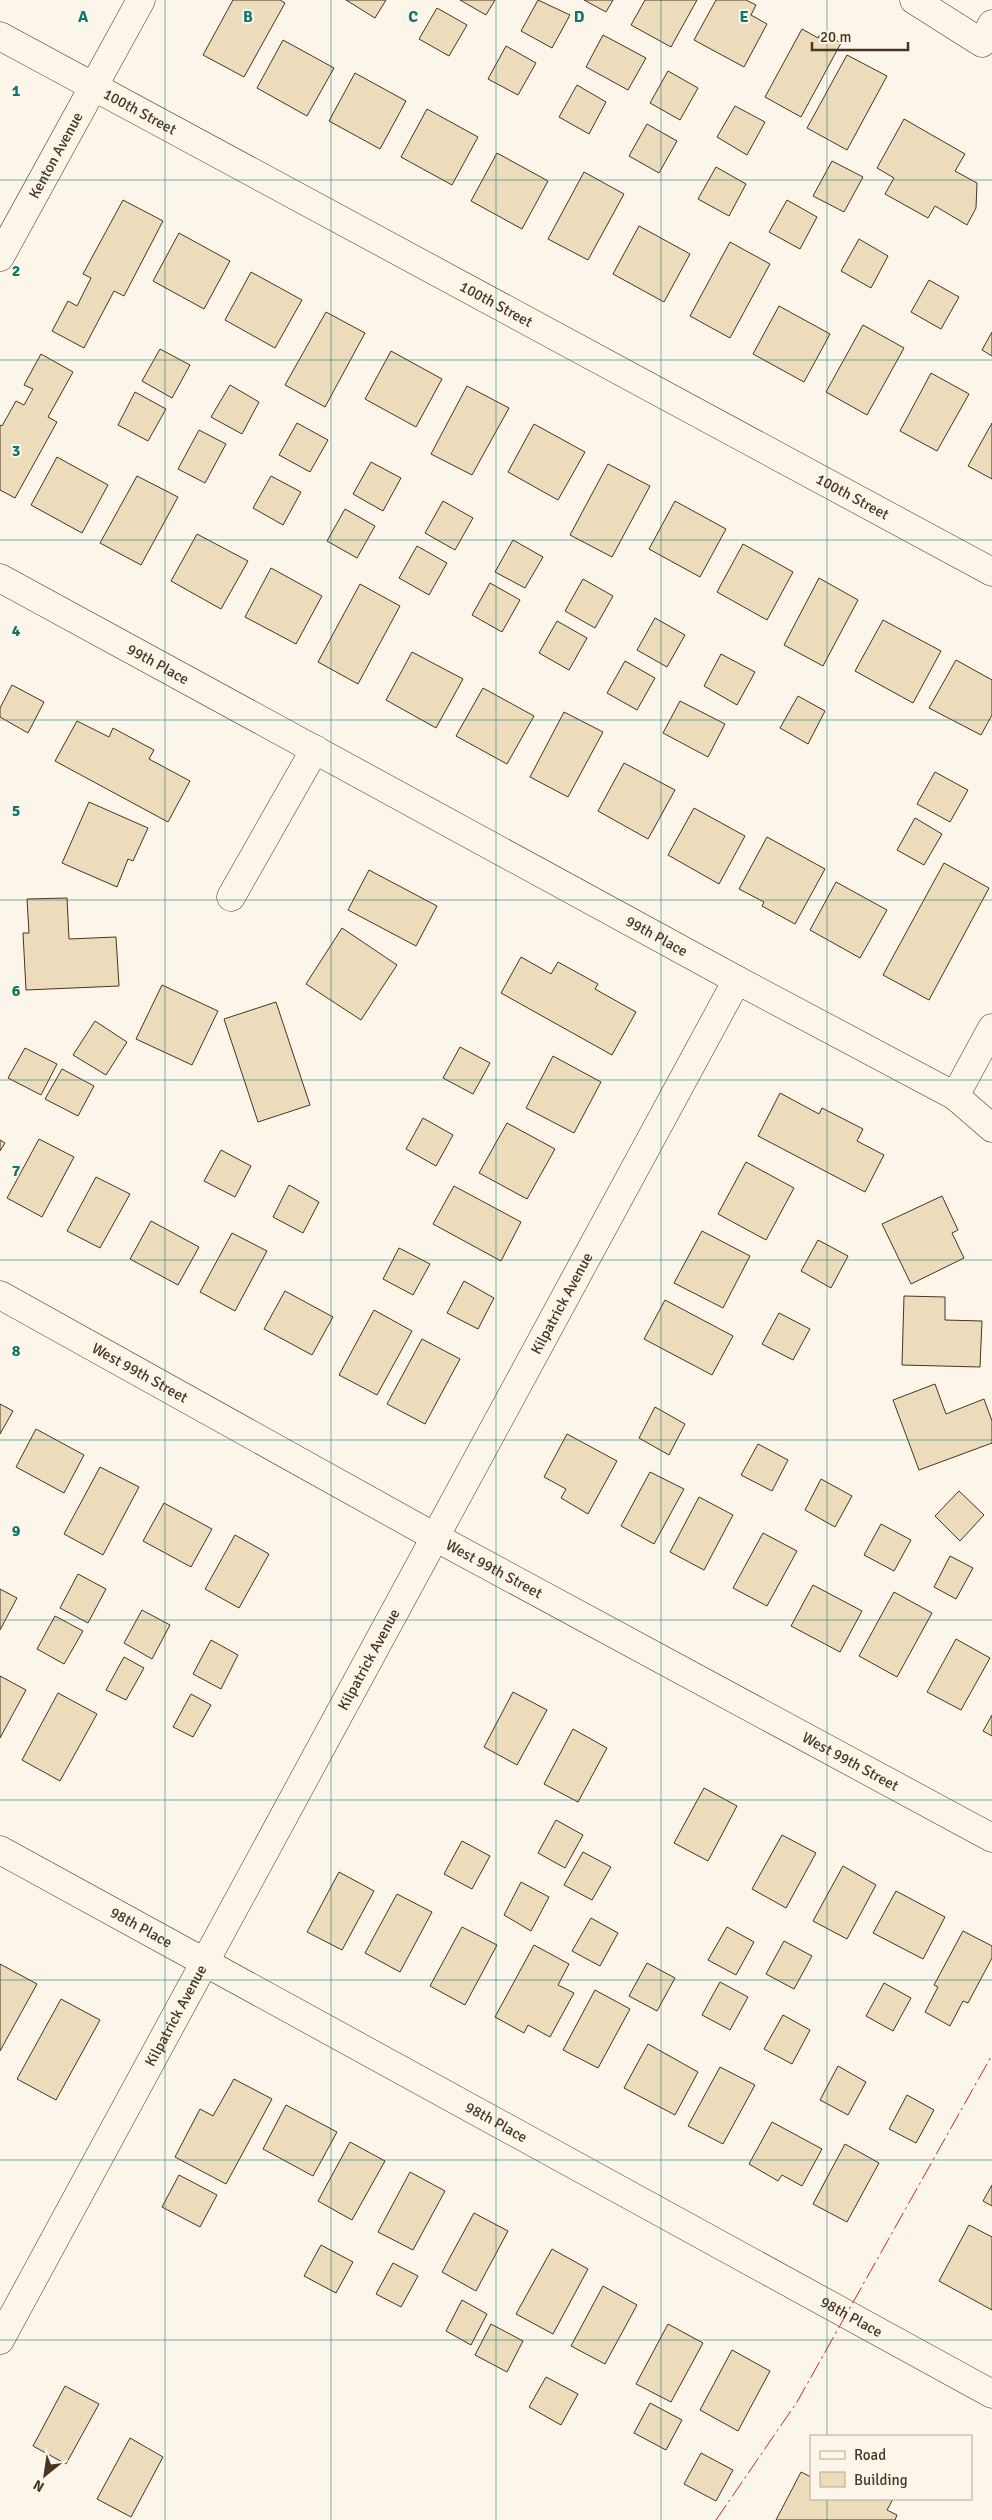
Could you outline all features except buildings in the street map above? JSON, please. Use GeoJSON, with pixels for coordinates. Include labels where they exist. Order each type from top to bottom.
{"type":"FeatureCollection","features":[{"type":"Feature","properties":{"kind":"street","name":"Kenton Avenue"},"geometry":{"type":"LineString","coordinates":[[0,257],[141,0]]}},
{"type":"Feature","properties":{"kind":"street"},"geometry":{"type":"LineString","coordinates":[[914,0],[987,33]]}},
{"type":"Feature","properties":{"kind":"street","name":"100th Street"},"geometry":{"type":"LineString","coordinates":[[0,36],[992,572]]}},
{"type":"Feature","properties":{"kind":"street","name":"99th Place"},"geometry":{"type":"LineString","coordinates":[[0,578],[737,980],[955,1096],[992,1128]]}},
{"type":"Feature","properties":{"kind":"street"},"geometry":{"type":"LineString","coordinates":[[231,897],[316,749]]}},
{"type":"Feature","properties":{"kind":"street","name":"Kilpatrick Avenue"},"geometry":{"type":"LineString","coordinates":[[0,2340],[737,980]]}},
{"type":"Feature","properties":{"kind":"street"},"geometry":{"type":"LineString","coordinates":[[955,1096],[992,1028]]}},
{"type":"Feature","properties":{"kind":"street","name":"West 99th Street"},"geometry":{"type":"LineString","coordinates":[[0,1295],[435,1537],[992,1838]]}},
{"type":"Feature","properties":{"kind":"street","name":"98th Place"},"geometry":{"type":"LineString","coordinates":[[0,1850],[992,2394]]}},
{"type":"Feature","properties":{"kind":"power"},"geometry":{"type":"LineString","coordinates":[[716,2520],[797,2402],[992,2055]]}}]}
